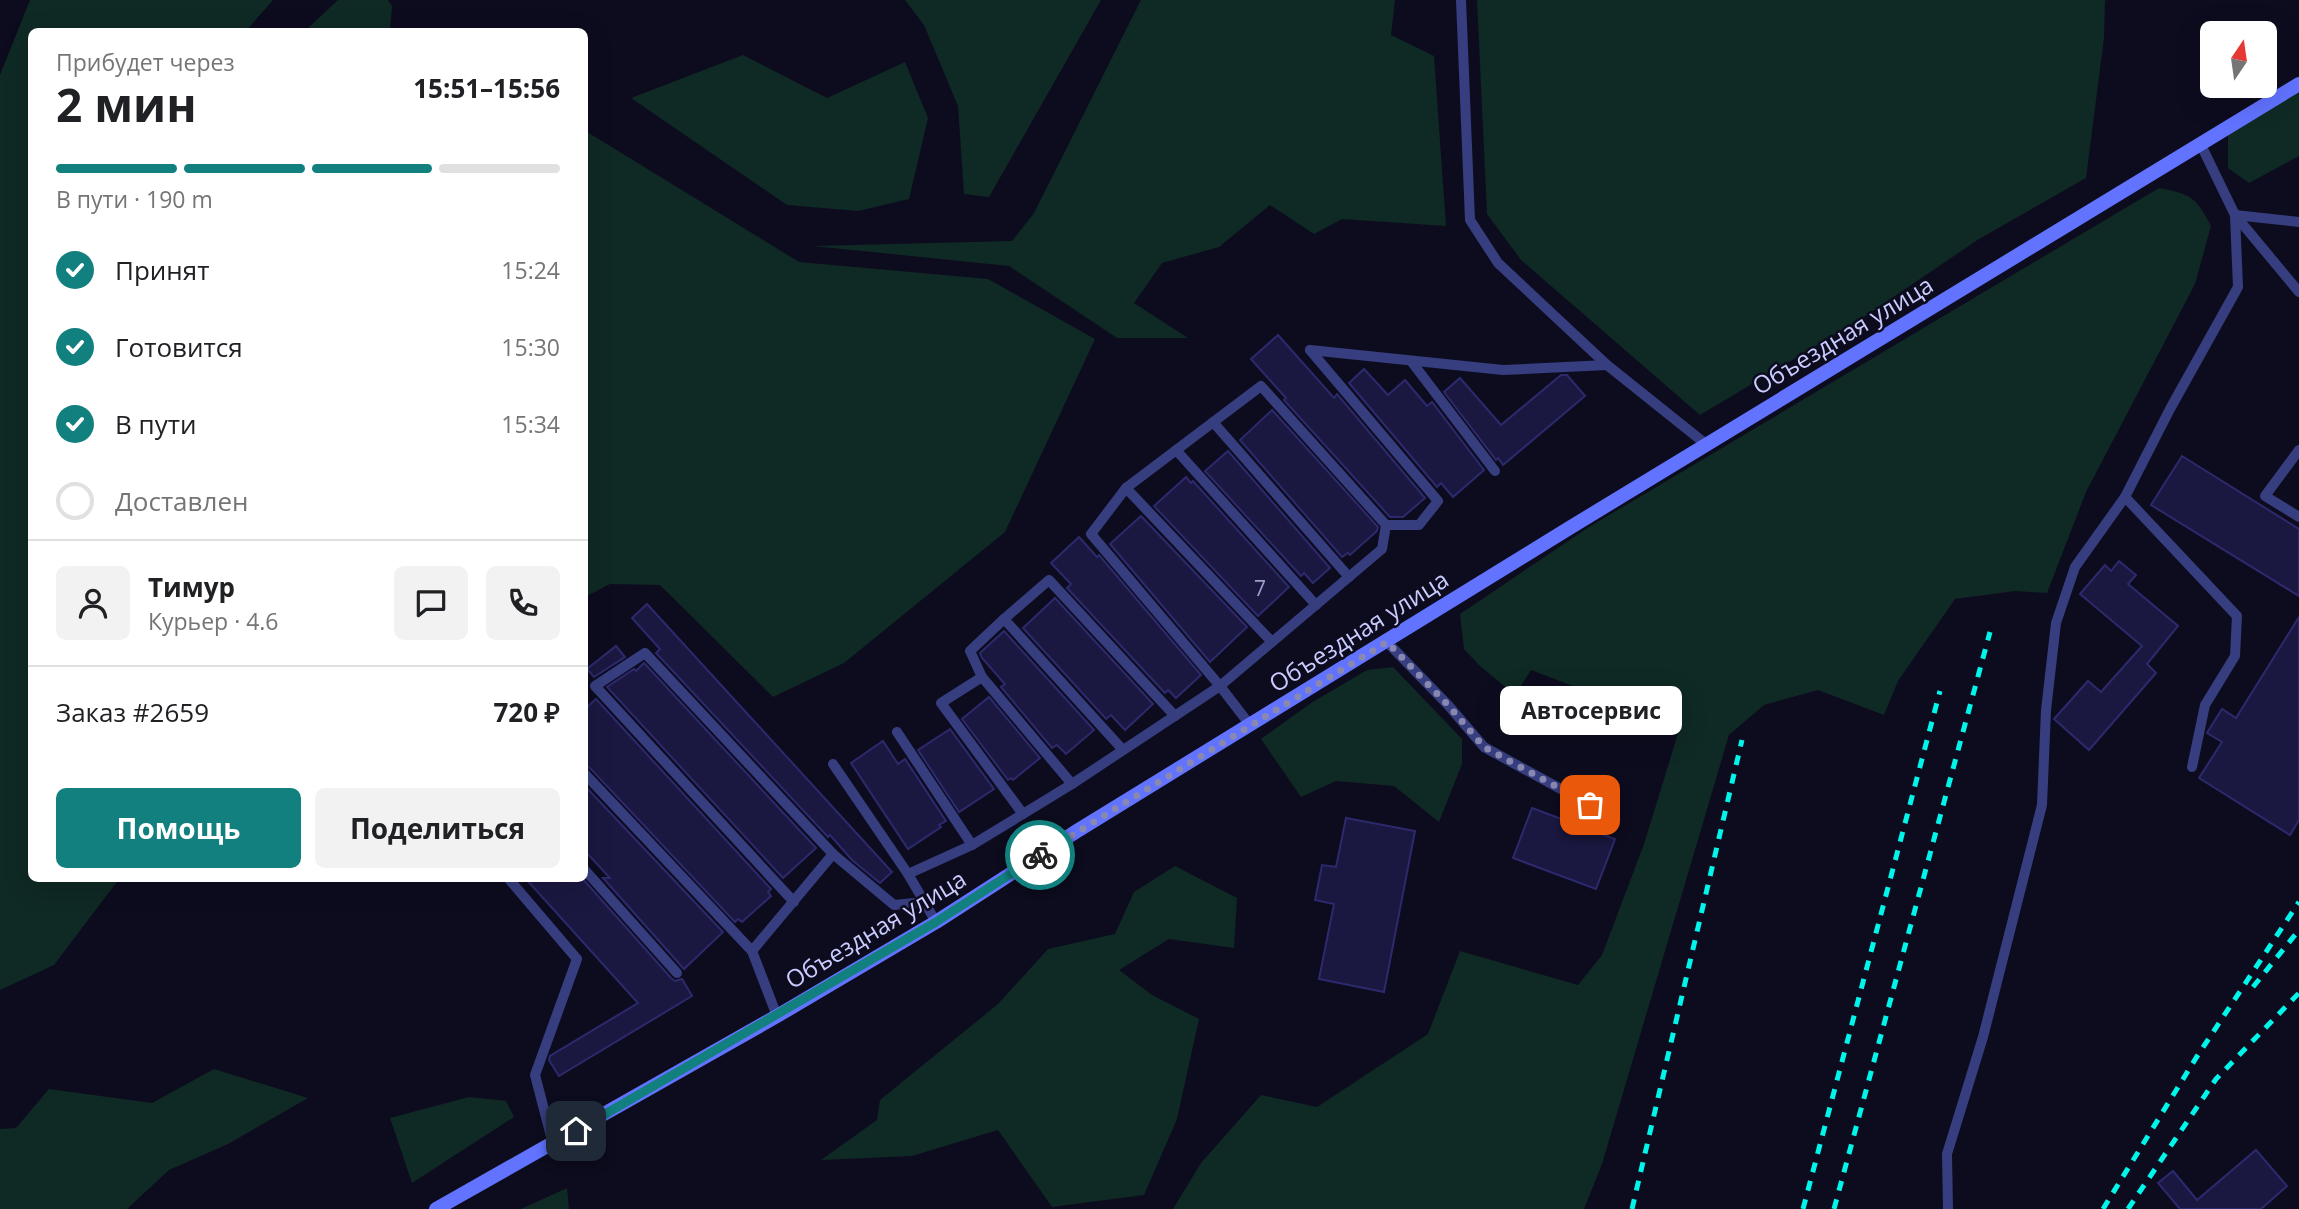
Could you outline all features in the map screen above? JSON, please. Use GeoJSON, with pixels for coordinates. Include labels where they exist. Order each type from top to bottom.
{"type":"FeatureCollection","features":[{"type":"Feature","properties":{"kind":"main road","name":"Объездная улица"},"geometry":{"type":"LineString","coordinates":[[436,1209],[777,1016],[936,922],[1077,831],[2299,84]]}},
{"type":"Feature","properties":{"kind":"lane"},"geometry":{"type":"LineString","coordinates":[[1461,0],[1470,220],[1498,263],[1607,365],[1707,445]]}},
{"type":"Feature","properties":{"kind":"lane"},"geometry":{"type":"LineString","coordinates":[[2201,145],[2235,215],[2299,292]]}},
{"type":"Feature","properties":{"kind":"lane"},"geometry":{"type":"LineString","coordinates":[[2235,215],[2299,222]]}},
{"type":"Feature","properties":{"kind":"lane"},"geometry":{"type":"LineString","coordinates":[[1948,1209],[1947,1154],[1983,1037],[2042,805],[2046,710],[2056,622],[2075,567],[2126,497],[2170,409],[2238,286],[2235,215]]}},
{"type":"Feature","properties":{"kind":"lane"},"geometry":{"type":"LineString","coordinates":[[1250,725],[1091,534],[1126,488],[1261,386],[1386,525],[1419,525],[1438,501],[1310,350],[1503,370],[1607,365]]}},
{"type":"Feature","properties":{"kind":"lane"},"geometry":{"type":"LineString","coordinates":[[1411,361],[1495,471]]}},
{"type":"Feature","properties":{"kind":"lane"},"geometry":{"type":"LineString","coordinates":[[1213,422],[1349,577]]}},
{"type":"Feature","properties":{"kind":"lane"},"geometry":{"type":"LineString","coordinates":[[1176,450],[1316,605]]}},
{"type":"Feature","properties":{"kind":"lane"},"geometry":{"type":"LineString","coordinates":[[2299,450],[2265,496],[2299,517]]}},
{"type":"Feature","properties":{"kind":"lane"},"geometry":{"type":"LineString","coordinates":[[1126,488],[1272,642]]}},
{"type":"Feature","properties":{"kind":"lane"},"geometry":{"type":"LineString","coordinates":[[2126,497],[2237,616],[2235,656],[2205,705],[2192,767]]}},
{"type":"Feature","properties":{"kind":"lane"},"geometry":{"type":"LineString","coordinates":[[908,874],[972,845],[1072,784],[1220,686],[1382,549],[1386,525]]}},
{"type":"Feature","properties":{"kind":"lane"},"geometry":{"type":"LineString","coordinates":[[1072,784],[982,677],[970,651],[1049,580],[1175,716]]}},
{"type":"Feature","properties":{"kind":"lane"},"geometry":{"type":"LineString","coordinates":[[1004,619],[1124,750]]}},
{"type":"Feature","properties":{"kind":"lane"},"geometry":{"type":"LineString","coordinates":[[1387,642],[1484,747],[1590,805]]}},
{"type":"Feature","properties":{"kind":"lane"},"geometry":{"type":"LineString","coordinates":[[588,692],[645,653],[833,854],[894,905],[925,902]]}},
{"type":"Feature","properties":{"kind":"lane"},"geometry":{"type":"LineString","coordinates":[[982,677],[941,703],[1023,814]]}},
{"type":"Feature","properties":{"kind":"lane"},"geometry":{"type":"LineString","coordinates":[[595,686],[794,902]]}},
{"type":"Feature","properties":{"kind":"lane"},"geometry":{"type":"LineString","coordinates":[[897,732],[972,845]]}},
{"type":"Feature","properties":{"kind":"lane"},"geometry":{"type":"LineString","coordinates":[[834,764],[908,874],[936,922]]}},
{"type":"Feature","properties":{"kind":"lane"},"geometry":{"type":"LineString","coordinates":[[588,777],[752,951],[777,1016]]}},
{"type":"Feature","properties":{"kind":"lane"},"geometry":{"type":"LineString","coordinates":[[752,951],[833,854]]}},
{"type":"Feature","properties":{"kind":"lane"},"geometry":{"type":"LineString","coordinates":[[588,873],[677,973]]}},
{"type":"Feature","properties":{"kind":"lane"},"geometry":{"type":"LineString","coordinates":[[511,882],[577,959],[535,1075],[553,1144]]}},
{"type":"Feature","properties":{"kind":"green space"},"geometry":{"type":"Polygon","coordinates":[[[30,0],[273,0],[249,28],[28,28],[28,882],[117,882],[54,965],[0,990],[0,75],[30,0]]]}},
{"type":"Feature","properties":{"kind":"green space"},"geometry":{"type":"Polygon","coordinates":[[[338,0],[388,0],[392,6],[390,28],[308,28],[338,0]]]}},
{"type":"Feature","properties":{"kind":"green space"},"geometry":{"type":"Polygon","coordinates":[[[905,0],[1101,0],[989,197],[964,194],[958,106],[924,25],[905,0]]]}},
{"type":"Feature","properties":{"kind":"green space"},"geometry":{"type":"Polygon","coordinates":[[[1141,0],[1395,0],[1391,35],[1434,56],[1446,226],[1342,219],[1314,234],[1270,205],[1219,247],[1162,263],[1134,303],[1188,338],[1117,338],[1009,266],[813,246],[1012,241],[1034,213],[1141,0]]]}},
{"type":"Feature","properties":{"kind":"green space"},"geometry":{"type":"Polygon","coordinates":[[[1477,0],[2107,0],[2086,178],[1979,239],[1864,317],[1700,415],[1521,260],[1487,214],[1477,0]]]}},
{"type":"Feature","properties":{"kind":"green space"},"geometry":{"type":"Polygon","coordinates":[[[743,55],[827,98],[905,62],[928,118],[909,199],[858,211],[787,205],[631,98],[743,55]]]}},
{"type":"Feature","properties":{"kind":"green space"},"geometry":{"type":"Polygon","coordinates":[[[2299,89],[2299,156],[2249,183],[2228,168],[2228,128],[2299,89]]]}},
{"type":"Feature","properties":{"kind":"green space"},"geometry":{"type":"Polygon","coordinates":[[[588,132],[799,262],[988,279],[1095,339],[1005,532],[844,663],[773,697],[660,585],[610,584],[588,595],[588,132]]]}},
{"type":"Feature","properties":{"kind":"green space"},"geometry":{"type":"Polygon","coordinates":[[[2159,188],[2179,192],[2191,198],[2211,226],[2195,284],[2086,492],[2047,593],[2015,591],[1955,599],[1898,681],[1884,715],[1818,690],[1764,705],[1729,735],[1602,1164],[1584,1209],[1173,1209],[1201,1163],[1261,1095],[1317,1107],[1428,1034],[1460,951],[1578,985],[1602,955],[1644,844],[1680,727],[1531,670],[1515,695],[1464,649],[1460,614],[1589,527],[2159,188]]]}},
{"type":"Feature","properties":{"kind":"green space"},"geometry":{"type":"Polygon","coordinates":[[[1393,667],[1462,739],[1462,764],[1439,822],[1394,786],[1336,781],[1301,797],[1261,739],[1311,703],[1367,670],[1393,667]]]}},
{"type":"Feature","properties":{"kind":"green space"},"geometry":{"type":"Polygon","coordinates":[[[1175,866],[1237,898],[1234,948],[1169,939],[1119,970],[1152,995],[1199,1019],[1177,1119],[1144,1195],[1052,1207],[998,1130],[912,1156],[821,1160],[877,1120],[880,1100],[998,1004],[1048,949],[1115,934],[1134,892],[1175,866]]]}},
{"type":"Feature","properties":{"kind":"green space"},"geometry":{"type":"Polygon","coordinates":[[[214,1069],[308,1098],[228,1144],[169,1170],[127,1209],[0,1209],[0,1129],[16,1128],[49,1089],[152,1103],[214,1069]]]}},
{"type":"Feature","properties":{"kind":"green space"},"geometry":{"type":"Polygon","coordinates":[[[469,1097],[506,1101],[514,1117],[412,1183],[390,1118],[469,1097]]]}},
{"type":"Feature","properties":{"kind":"green space"},"geometry":{"type":"Polygon","coordinates":[[[567,1188],[569,1209],[521,1209],[567,1188]]]}},
{"type":"Feature","properties":{"kind":"building"},"geometry":{"type":"Polygon","coordinates":[[[1278,335],[1334,398],[1337,394],[1425,498],[1403,517],[1390,517],[1284,400],[1286,398],[1251,359],[1278,335]]]}},
{"type":"Feature","properties":{"kind":"building"},"geometry":{"type":"Polygon","coordinates":[[[1364,369],[1388,395],[1405,380],[1427,406],[1432,402],[1484,470],[1453,497],[1441,483],[1437,487],[1349,383],[1364,369]]]}},
{"type":"Feature","properties":{"kind":"building"},"geometry":{"type":"Polygon","coordinates":[[[1561,375],[1567,375],[1585,396],[1503,465],[1498,458],[1496,460],[1444,392],[1460,378],[1501,425],[1561,375]]]}},
{"type":"Feature","properties":{"kind":"building"},"geometry":{"type":"Polygon","coordinates":[[[1272,410],[1378,527],[1377,531],[1350,555],[1348,553],[1342,557],[1240,440],[1272,410]]]}},
{"type":"Feature","properties":{"kind":"building"},"geometry":{"type":"Polygon","coordinates":[[[1228,451],[1330,568],[1313,583],[1304,573],[1301,576],[1205,471],[1228,451]]]}},
{"type":"Feature","properties":{"kind":"building"},"geometry":{"type":"Polygon","coordinates":[[[2182,456],[2299,529],[2299,596],[2151,505],[2182,456]]]}},
{"type":"Feature","properties":{"kind":"building"},"geometry":{"type":"Polygon","coordinates":[[[1186,477],[1191,483],[1193,481],[1289,587],[1258,616],[1154,506],[1186,477]]]}},
{"type":"Feature","properties":{"kind":"building"},"geometry":{"type":"Polygon","coordinates":[[[1141,516],[1247,627],[1210,662],[1110,544],[1141,516]]]}},
{"type":"Feature","properties":{"kind":"building"},"geometry":{"type":"Polygon","coordinates":[[[1079,537],[1097,557],[1099,555],[1201,675],[1176,698],[1168,690],[1165,693],[1067,588],[1071,584],[1051,563],[1079,537]]]}},
{"type":"Feature","properties":{"kind":"building"},"geometry":{"type":"Polygon","coordinates":[[[2119,561],[2136,575],[2128,584],[2178,626],[2147,664],[2156,673],[2089,750],[2054,719],[2088,681],[2101,692],[2142,646],[2080,594],[2105,565],[2111,571],[2119,561]]]}},
{"type":"Feature","properties":{"kind":"building"},"geometry":{"type":"Polygon","coordinates":[[[1055,598],[1153,704],[1125,730],[1111,715],[1106,719],[1023,628],[1055,598]]]}},
{"type":"Feature","properties":{"kind":"building"},"geometry":{"type":"Polygon","coordinates":[[[647,604],[892,872],[880,883],[852,860],[830,835],[828,837],[656,653],[660,649],[632,618],[647,604]]]}},
{"type":"Feature","properties":{"kind":"building"},"geometry":{"type":"Polygon","coordinates":[[[2299,617],[2299,820],[2290,835],[2199,778],[2222,742],[2207,733],[2222,709],[2236,718],[2299,617]]]}},
{"type":"Feature","properties":{"kind":"building"},"geometry":{"type":"Polygon","coordinates":[[[1004,631],[1094,730],[1066,754],[1057,745],[1052,748],[1001,687],[1005,684],[982,658],[980,653],[1004,631]]]}},
{"type":"Feature","properties":{"kind":"building"},"geometry":{"type":"Polygon","coordinates":[[[616,646],[625,657],[594,677],[588,668],[616,646]]]}},
{"type":"Feature","properties":{"kind":"building"},"geometry":{"type":"Polygon","coordinates":[[[644,663],[816,848],[783,878],[607,687],[634,669],[636,671],[644,663]]]}},
{"type":"Feature","properties":{"kind":"building"},"geometry":{"type":"Polygon","coordinates":[[[989,697],[1040,758],[1013,780],[1008,780],[962,719],[989,697]]]}},
{"type":"Feature","properties":{"kind":"building"},"geometry":{"type":"Polygon","coordinates":[[[596,699],[771,889],[768,892],[771,896],[742,922],[738,919],[735,922],[588,767],[588,706],[596,699]]]}},
{"type":"Feature","properties":{"kind":"building"},"geometry":{"type":"Polygon","coordinates":[[[950,729],[994,789],[959,812],[918,750],[950,729]]]}},
{"type":"Feature","properties":{"kind":"building"},"geometry":{"type":"Polygon","coordinates":[[[883,741],[898,764],[905,759],[946,821],[908,849],[851,763],[883,741]]]}},
{"type":"Feature","properties":{"kind":"building"},"geometry":{"type":"Polygon","coordinates":[[[588,789],[723,932],[684,969],[603,878],[610,878],[588,854],[588,789]]]}},
{"type":"Feature","properties":{"kind":"building"},"geometry":{"type":"Polygon","coordinates":[[[1532,808],[1615,839],[1596,889],[1513,858],[1532,808]]]}},
{"type":"Feature","properties":{"kind":"building"},"geometry":{"type":"Polygon","coordinates":[[[1346,818],[1415,831],[1384,992],[1319,979],[1334,904],[1315,900],[1322,865],[1336,867],[1346,818]]]}},
{"type":"Feature","properties":{"kind":"building"},"geometry":{"type":"Polygon","coordinates":[[[529,882],[586,882],[671,978],[675,981],[682,979],[692,996],[559,1076],[549,1060],[550,1056],[638,1003],[529,882]]]}},
{"type":"Feature","properties":{"kind":"building"},"geometry":{"type":"Polygon","coordinates":[[[2256,1150],[2287,1186],[2261,1209],[2180,1209],[2158,1183],[2173,1171],[2197,1200],[2256,1150]]]}},
{"type":"Feature","properties":{"kind":"railway"},"geometry":{"type":"LineString","coordinates":[[1834,1209],[1990,632]]}},
{"type":"Feature","properties":{"kind":"railway"},"geometry":{"type":"LineString","coordinates":[[1803,1209],[1940,691]]}},
{"type":"Feature","properties":{"kind":"railway"},"geometry":{"type":"LineString","coordinates":[[1632,1209],[1742,740]]}},
{"type":"Feature","properties":{"kind":"railway"},"geometry":{"type":"LineString","coordinates":[[2103,1209],[2196,1058],[2299,902]]}},
{"type":"Feature","properties":{"kind":"railway"},"geometry":{"type":"LineString","coordinates":[[2253,987],[2299,930]]}},
{"type":"Feature","properties":{"kind":"railway"},"geometry":{"type":"LineString","coordinates":[[2128,1209],[2216,1079],[2299,993]]}},
{"type":"Feature","properties":{"kind":"way so far"},"geometry":{"type":"LineString","coordinates":[[1040,855],[1387,642],[1484,747],[1590,805]]}},
{"type":"Feature","properties":{"kind":"place","name":"Автосервис"},"geometry":{"type":"Point","coordinates":[1590,805]}},
{"type":"Feature","properties":{"kind":"route"},"geometry":{"type":"LineString","coordinates":[[576,1131],[936,922],[1040,855]]}}]}
